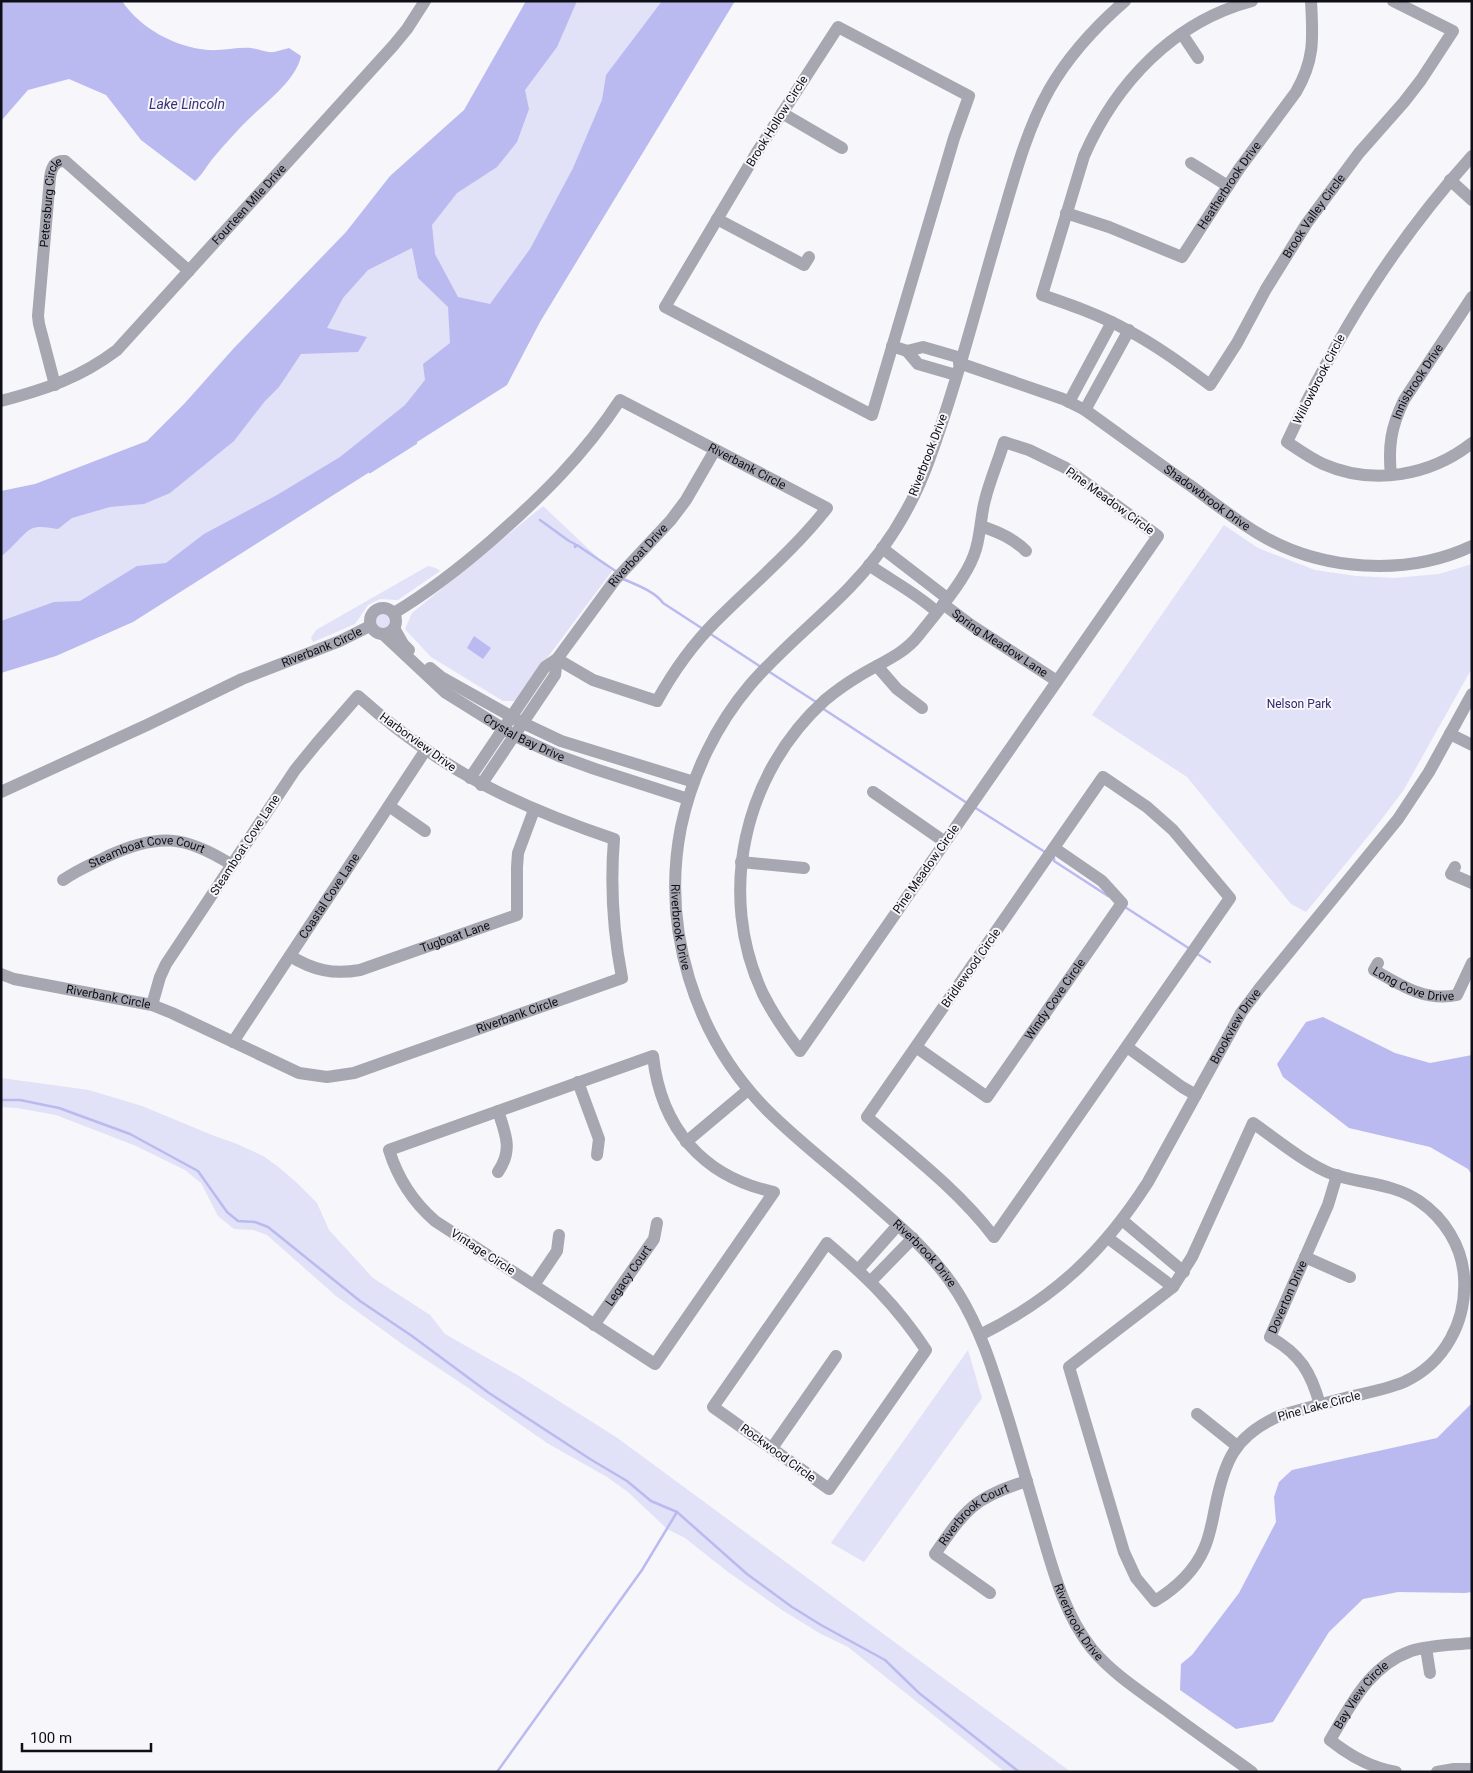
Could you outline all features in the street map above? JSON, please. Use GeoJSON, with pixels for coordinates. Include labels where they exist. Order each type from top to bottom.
{"type":"FeatureCollection","features":[{"type":"Feature","properties":{"kind":"street","name":"Fourteen Mile Drive"},"geometry":{"type":"LineString","coordinates":[[1,401],[55,385],[81,374],[117,350],[393,46],[407,29],[425,1]]}},
{"type":"Feature","properties":{"kind":"street","name":"Brook Valley Circle"},"geometry":{"type":"LineString","coordinates":[[1252,1],[1221,12],[1182,34],[1165,46],[1142,67],[1117,95],[1104,115],[1084,156],[1042,295],[1067,303],[1129,330],[1210,385],[1237,343],[1307,223],[1359,153],[1409,94],[1453,31],[1393,1]]}},
{"type":"Feature","properties":{"kind":"street","name":"Heatherbrook Drive"},"geometry":{"type":"LineString","coordinates":[[1066,213],[1109,227],[1182,257],[1228,186],[1304,79],[1312,51],[1311,1]]}},
{"type":"Feature","properties":{"kind":"street","name":"Riverbrook Drive"},"geometry":{"type":"LineString","coordinates":[[1122,2],[1087,37],[1070,58],[1038,112],[1020,157],[940,429],[922,477],[908,507],[882,548],[848,589],[750,684],[711,743],[688,799],[682,826],[676,875],[676,902],[683,956],[694,994],[705,1021],[722,1053],[748,1090],[786,1127],[913,1238],[946,1275],[968,1311],[990,1360],[1062,1597],[1077,1628],[1093,1650],[1122,1679],[1252,1772]]}},
{"type":"Feature","properties":{"kind":"street","name":"Brook Hollow Circle"},"geometry":{"type":"LineString","coordinates":[[838,27],[969,96],[954,138],[872,415],[665,308],[782,113],[838,27]]}},
{"type":"Feature","properties":{"kind":"street"},"geometry":{"type":"LineString","coordinates":[[1182,34],[1198,58]]}},
{"type":"Feature","properties":{"kind":"street"},"geometry":{"type":"LineString","coordinates":[[782,113],[842,148]]}},
{"type":"Feature","properties":{"kind":"street","name":"Willowbrook Circle"},"geometry":{"type":"LineString","coordinates":[[1472,156],[1450,180],[1395,251],[1356,310],[1320,372],[1287,442],[1307,456],[1340,470],[1374,476],[1418,471],[1433,466],[1454,456],[1472,443]]}},
{"type":"Feature","properties":{"kind":"street","name":"Petersburg Circle"},"geometry":{"type":"LineString","coordinates":[[55,385],[38,316],[50,178],[54,164],[65,161],[189,271]]}},
{"type":"Feature","properties":{"kind":"street"},"geometry":{"type":"LineString","coordinates":[[1191,163],[1228,186]]}},
{"type":"Feature","properties":{"kind":"street"},"geometry":{"type":"LineString","coordinates":[[1450,180],[1472,200]]}},
{"type":"Feature","properties":{"kind":"street"},"geometry":{"type":"LineString","coordinates":[[717,219],[804,265],[808,257]]}},
{"type":"Feature","properties":{"kind":"street","name":"Innisbrook Drive"},"geometry":{"type":"LineString","coordinates":[[1391,475],[1390,441],[1397,414],[1404,400],[1472,297]]}},
{"type":"Feature","properties":{"kind":"street"},"geometry":{"type":"LineString","coordinates":[[1069,402],[1112,322]]}},
{"type":"Feature","properties":{"kind":"street"},"geometry":{"type":"LineString","coordinates":[[1085,410],[1129,330]]}},
{"type":"Feature","properties":{"kind":"street"},"geometry":{"type":"LineString","coordinates":[[892,346],[906,351],[918,364],[959,366]]}},
{"type":"Feature","properties":{"kind":"street"},"geometry":{"type":"LineString","coordinates":[[906,351],[923,347],[959,366]]}},
{"type":"Feature","properties":{"kind":"street","name":"Shadowbrook Drive"},"geometry":{"type":"LineString","coordinates":[[959,366],[1069,402],[1085,410],[1258,534],[1298,552],[1342,563],[1384,566],[1422,562],[1472,546]]}},
{"type":"Feature","properties":{"kind":"street","name":"Riverbank Circle"},"geometry":{"type":"LineString","coordinates":[[394,613],[438,585],[531,506],[576,460],[620,400],[827,508],[794,546],[716,621],[697,642],[656,700],[593,680],[557,660]]}},
{"type":"Feature","properties":{"kind":"street","name":"Pine Meadow Circle"},"geometry":{"type":"LineString","coordinates":[[1004,442],[1029,450],[1066,468],[1158,536],[800,1051],[773,1012],[763,992],[753,968],[742,922],[740,900],[741,862],[746,832],[754,806],[783,748],[810,715],[852,680],[895,656],[916,638],[968,570],[974,556],[981,526],[985,499],[1004,442]]}},
{"type":"Feature","properties":{"kind":"street","name":"Riverboat Drive"},"geometry":{"type":"LineString","coordinates":[[557,660],[614,580],[686,500],[715,450]]}},
{"type":"Feature","properties":{"kind":"street"},"geometry":{"type":"LineString","coordinates":[[981,526],[1017,542],[1026,551]]}},
{"type":"Feature","properties":{"kind":"street"},"geometry":{"type":"LineString","coordinates":[[882,548],[928,583],[942,604]]}},
{"type":"Feature","properties":{"kind":"street"},"geometry":{"type":"LineString","coordinates":[[869,565],[908,591],[942,604]]}},
{"type":"Feature","properties":{"kind":"street"},"geometry":{"type":"LineString","coordinates":[[918,595],[928,583]]}},
{"type":"Feature","properties":{"kind":"street","name":"Spring Meadow Lane"},"geometry":{"type":"LineString","coordinates":[[942,604],[1057,681]]}},
{"type":"Feature","properties":{"kind":"street"},"geometry":{"type":"LineString","coordinates":[[386,608],[394,613],[396,620],[389,632],[376,633],[370,626],[371,614],[378,609],[386,608]]}},
{"type":"Feature","properties":{"kind":"street","name":"Riverbank Circle"},"geometry":{"type":"LineString","coordinates":[[1,792],[148,725],[242,679],[340,641],[370,626]]}},
{"type":"Feature","properties":{"kind":"street","name":"Crystal Bay Drive"},"geometry":{"type":"LineString","coordinates":[[389,632],[441,677],[523,724],[561,741],[694,782]]}},
{"type":"Feature","properties":{"kind":"street","name":"Crystal Bay Drive"},"geometry":{"type":"LineString","coordinates":[[389,632],[446,693],[515,736],[586,766],[688,799]]}},
{"type":"Feature","properties":{"kind":"street"},"geometry":{"type":"LineString","coordinates":[[470,778],[545,667],[557,660]]}},
{"type":"Feature","properties":{"kind":"street"},"geometry":{"type":"LineString","coordinates":[[481,785],[555,675],[557,660]]}},
{"type":"Feature","properties":{"kind":"street"},"geometry":{"type":"LineString","coordinates":[[877,666],[897,689],[922,708]]}},
{"type":"Feature","properties":{"kind":"street","name":"Brookview Drive"},"geometry":{"type":"LineString","coordinates":[[980,1335],[1017,1315],[1046,1295],[1085,1262],[1122,1220],[1148,1182],[1242,1013],[1265,982],[1398,819],[1430,772],[1472,694]]}},
{"type":"Feature","properties":{"kind":"street","name":"Harborview Drive"},"geometry":{"type":"LineString","coordinates":[[358,696],[425,751],[481,785]]}},
{"type":"Feature","properties":{"kind":"street","name":"Steamboat Cove Lane"},"geometry":{"type":"LineString","coordinates":[[152,1006],[160,977],[166,964],[296,770],[316,743],[358,696]]}},
{"type":"Feature","properties":{"kind":"street"},"geometry":{"type":"LineString","coordinates":[[1450,734],[1472,745]]}},
{"type":"Feature","properties":{"kind":"street","name":"Coastal Cove Lane"},"geometry":{"type":"LineString","coordinates":[[233,1042],[425,751]]}},
{"type":"Feature","properties":{"kind":"street","name":"Bridlewood Circle"},"geometry":{"type":"LineString","coordinates":[[1103,778],[1153,812],[1173,830],[1230,898],[994,1238],[968,1205],[868,1117],[1054,848],[1103,778]]}},
{"type":"Feature","properties":{"kind":"street","name":"Riverbank Circle"},"geometry":{"type":"LineString","coordinates":[[1,974],[14,979],[152,1006],[172,1013],[299,1073],[327,1077],[354,1073],[622,978],[612,910],[614,839],[534,810],[481,785]]}},
{"type":"Feature","properties":{"kind":"street"},"geometry":{"type":"LineString","coordinates":[[873,792],[945,842]]}},
{"type":"Feature","properties":{"kind":"street"},"geometry":{"type":"LineString","coordinates":[[389,806],[425,830]]}},
{"type":"Feature","properties":{"kind":"street","name":"Tugboat Lane"},"geometry":{"type":"LineString","coordinates":[[290,956],[307,966],[319,970],[345,973],[360,970],[517,915],[518,853],[534,810]]}},
{"type":"Feature","properties":{"kind":"street","name":"Steamboat Cove Court"},"geometry":{"type":"LineString","coordinates":[[63,880],[77,871],[127,848],[155,841],[170,840],[199,846],[232,865]]}},
{"type":"Feature","properties":{"kind":"street","name":"Windy Cove Circle"},"geometry":{"type":"LineString","coordinates":[[916,1047],[987,1097],[1027,1040],[1122,903],[1102,881],[1054,848]]}},
{"type":"Feature","properties":{"kind":"street"},"geometry":{"type":"LineString","coordinates":[[741,862],[804,868]]}},
{"type":"Feature","properties":{"kind":"street"},"geometry":{"type":"LineString","coordinates":[[1454,867],[1451,874],[1472,883]]}},
{"type":"Feature","properties":{"kind":"street","name":"Long Cove Drive"},"geometry":{"type":"LineString","coordinates":[[1378,963],[1374,970],[1407,989],[1418,994],[1440,997],[1457,995],[1472,963]]}},
{"type":"Feature","properties":{"kind":"street"},"geometry":{"type":"LineString","coordinates":[[1127,1047],[1196,1095]]}},
{"type":"Feature","properties":{"kind":"street","name":"Vintage Circle"},"geometry":{"type":"LineString","coordinates":[[652,1056],[658,1090],[666,1109],[686,1142],[711,1165],[726,1175],[742,1183],[774,1192],[655,1364],[435,1221],[422,1210],[402,1182],[389,1150],[498,1111],[652,1056]]}},
{"type":"Feature","properties":{"kind":"street"},"geometry":{"type":"LineString","coordinates":[[578,1082],[599,1140],[597,1155]]}},
{"type":"Feature","properties":{"kind":"street"},"geometry":{"type":"LineString","coordinates":[[686,1142],[748,1090]]}},
{"type":"Feature","properties":{"kind":"street"},"geometry":{"type":"LineString","coordinates":[[498,1111],[506,1135],[508,1149],[505,1162],[498,1172]]}},
{"type":"Feature","properties":{"kind":"street","name":"Pine Lake Circle"},"geometry":{"type":"LineString","coordinates":[[1252,1123],[1318,1167],[1337,1175],[1392,1188],[1418,1201],[1431,1211],[1441,1221],[1456,1246],[1464,1272],[1464,1294],[1460,1317],[1447,1344],[1430,1365],[1417,1375],[1390,1386],[1279,1416],[1267,1421],[1250,1433],[1237,1446],[1223,1470],[1210,1533],[1198,1562],[1178,1585],[1155,1601],[1136,1578],[1124,1552],[1069,1367],[1173,1287],[1184,1272],[1252,1123]]}},
{"type":"Feature","properties":{"kind":"street","name":"Doverton Drive"},"geometry":{"type":"LineString","coordinates":[[1320,1405],[1315,1386],[1302,1363],[1283,1344],[1270,1337],[1328,1205],[1337,1175]]}},
{"type":"Feature","properties":{"kind":"street"},"geometry":{"type":"LineString","coordinates":[[1122,1220],[1184,1272]]}},
{"type":"Feature","properties":{"kind":"street","name":"Legacy Court"},"geometry":{"type":"LineString","coordinates":[[594,1324],[654,1239],[657,1223]]}},
{"type":"Feature","properties":{"kind":"street"},"geometry":{"type":"LineString","coordinates":[[858,1270],[898,1225]]}},
{"type":"Feature","properties":{"kind":"street"},"geometry":{"type":"LineString","coordinates":[[534,1286],[556,1250],[559,1235]]}},
{"type":"Feature","properties":{"kind":"street"},"geometry":{"type":"LineString","coordinates":[[871,1281],[913,1238]]}},
{"type":"Feature","properties":{"kind":"street"},"geometry":{"type":"LineString","coordinates":[[1108,1238],[1173,1287]]}},
{"type":"Feature","properties":{"kind":"street","name":"Rockwood Circle"},"geometry":{"type":"LineString","coordinates":[[827,1243],[858,1270],[871,1281],[900,1314],[926,1350],[829,1489],[713,1406],[827,1243]]}},
{"type":"Feature","properties":{"kind":"street"},"geometry":{"type":"LineString","coordinates":[[871,1254],[884,1268]]}},
{"type":"Feature","properties":{"kind":"street"},"geometry":{"type":"LineString","coordinates":[[1305,1257],[1350,1277]]}},
{"type":"Feature","properties":{"kind":"street"},"geometry":{"type":"LineString","coordinates":[[1155,1272],[1166,1258]]}},
{"type":"Feature","properties":{"kind":"street"},"geometry":{"type":"LineString","coordinates":[[772,1448],[836,1356]]}},
{"type":"Feature","properties":{"kind":"street"},"geometry":{"type":"LineString","coordinates":[[1197,1414],[1237,1446]]}},
{"type":"Feature","properties":{"kind":"street","name":"Riverbrook Court"},"geometry":{"type":"LineString","coordinates":[[990,1593],[935,1554],[956,1523],[976,1503],[999,1490],[1027,1482]]}},
{"type":"Feature","properties":{"kind":"street","name":"Bay View Circle"},"geometry":{"type":"LineString","coordinates":[[1396,1772],[1372,1766],[1357,1759],[1330,1740],[1358,1693],[1374,1674],[1397,1657],[1426,1648],[1472,1643]]}},
{"type":"Feature","properties":{"kind":"street"},"geometry":{"type":"LineString","coordinates":[[1426,1648],[1430,1673]]}},
{"type":"Feature","properties":{"kind":"street"},"geometry":{"type":"LineString","coordinates":[[1437,1772],[1454,1769],[1472,1769]]}},
{"type":"Feature","properties":{"kind":"green space"},"geometry":{"type":"Polygon","coordinates":[[[572,1],[684,1],[512,299],[414,414],[207,545],[1,637],[1,530],[120,499],[572,1]]]}},
{"type":"Feature","properties":{"kind":"green space"},"geometry":{"type":"Polygon","coordinates":[[[543,506],[612,571],[515,701],[503,701],[431,657],[405,629],[412,613],[543,506]]]}},
{"type":"Feature","properties":{"kind":"green space","name":"Nelson Park"},"geometry":{"type":"Polygon","coordinates":[[[1224,525],[1258,548],[1315,570],[1356,576],[1394,578],[1439,574],[1472,564],[1472,668],[1403,791],[1306,912],[1291,904],[1187,777],[1092,715],[1224,525]]]}},
{"type":"Feature","properties":{"kind":"green space"},"geometry":{"type":"Polygon","coordinates":[[[428,566],[440,571],[398,600],[380,599],[368,605],[355,624],[313,642],[311,638],[316,630],[428,566]]]}},
{"type":"Feature","properties":{"kind":"green space"},"geometry":{"type":"Polygon","coordinates":[[[383,609],[391,612],[394,620],[391,628],[383,631],[375,628],[372,620],[375,612],[383,609]]]}},
{"type":"Feature","properties":{"kind":"green space"},"geometry":{"type":"Polygon","coordinates":[[[1,1078],[89,1090],[142,1106],[263,1156],[296,1182],[317,1203],[329,1230],[373,1278],[430,1315],[445,1334],[519,1376],[616,1437],[1071,1772],[1005,1772],[848,1647],[821,1634],[782,1610],[728,1572],[685,1538],[667,1529],[628,1492],[607,1477],[547,1443],[405,1346],[336,1296],[267,1235],[253,1230],[234,1229],[218,1216],[201,1183],[185,1170],[136,1146],[56,1115],[1,1107],[1,1078]]]}},
{"type":"Feature","properties":{"kind":"green space"},"geometry":{"type":"Polygon","coordinates":[[[968,1350],[982,1398],[864,1562],[831,1543],[968,1350]]]}},
{"type":"Feature","properties":{"kind":"water","name":"Lake Lincoln"},"geometry":{"type":"Polygon","coordinates":[[[1,1],[122,1],[149,28],[171,41],[183,45],[208,50],[251,48],[271,52],[289,48],[301,56],[288,80],[238,130],[195,181],[141,140],[106,95],[69,79],[28,90],[1,121],[1,1]]]}},
{"type":"Feature","properties":{"kind":"water"},"geometry":{"type":"Polygon","coordinates":[[[526,1],[577,1],[557,47],[525,90],[529,109],[517,142],[497,167],[457,193],[432,225],[435,254],[458,297],[490,304],[530,249],[573,168],[602,100],[606,75],[662,1],[735,1],[540,322],[507,385],[133,622],[56,656],[1,673],[1,621],[54,602],[80,601],[137,566],[166,563],[204,534],[277,495],[340,457],[405,405],[425,380],[423,364],[450,343],[448,307],[418,278],[412,248],[368,270],[343,298],[327,328],[367,337],[358,352],[301,354],[279,387],[265,401],[234,441],[170,493],[144,504],[110,507],[72,518],[58,529],[34,528],[28,531],[1,556],[1,491],[35,484],[147,441],[346,232],[390,176],[464,110],[526,1]]]}},
{"type":"Feature","properties":{"kind":"water"},"geometry":{"type":"Polygon","coordinates":[[[474,636],[491,648],[483,659],[467,648],[474,636]]]}},
{"type":"Feature","properties":{"kind":"water"},"geometry":{"type":"Polygon","coordinates":[[[1323,1017],[1395,1053],[1430,1063],[1472,1055],[1472,1175],[1468,1169],[1430,1147],[1349,1128],[1283,1077],[1277,1064],[1306,1022],[1323,1017]]]}},
{"type":"Feature","properties":{"kind":"water"},"geometry":{"type":"Polygon","coordinates":[[[1472,1403],[1472,1592],[1398,1592],[1363,1599],[1329,1632],[1273,1722],[1236,1729],[1180,1690],[1181,1664],[1192,1655],[1239,1593],[1276,1522],[1274,1497],[1279,1482],[1292,1470],[1437,1438],[1472,1403]]]}},
{"type":"Feature","properties":{"kind":"waterway"},"geometry":{"type":"LineString","coordinates":[[370,472],[416,443]]}},
{"type":"Feature","properties":{"kind":"waterway"},"geometry":{"type":"LineString","coordinates":[[540,520],[575,544],[575,547],[577,545],[617,572]]}},
{"type":"Feature","properties":{"kind":"waterway"},"geometry":{"type":"LineString","coordinates":[[621,578],[650,591],[663,603],[703,629]]}},
{"type":"Feature","properties":{"kind":"waterway"},"geometry":{"type":"LineString","coordinates":[[709,633],[761,667]]}},
{"type":"Feature","properties":{"kind":"waterway"},"geometry":{"type":"LineString","coordinates":[[768,671],[816,702]]}},
{"type":"Feature","properties":{"kind":"waterway"},"geometry":{"type":"LineString","coordinates":[[822,708],[967,803]]}},
{"type":"Feature","properties":{"kind":"waterway"},"geometry":{"type":"LineString","coordinates":[[974,807],[1045,852]]}},
{"type":"Feature","properties":{"kind":"waterway"},"geometry":{"type":"LineString","coordinates":[[1052,857],[1054,861],[1108,896]]}},
{"type":"Feature","properties":{"kind":"waterway"},"geometry":{"type":"LineString","coordinates":[[1125,907],[1190,949]]}},
{"type":"Feature","properties":{"kind":"waterway"},"geometry":{"type":"LineString","coordinates":[[1196,953],[1210,962]]}},
{"type":"Feature","properties":{"kind":"waterway"},"geometry":{"type":"LineString","coordinates":[[1,1100],[20,1100],[59,1108],[130,1134],[198,1171],[227,1212],[238,1221],[255,1222],[268,1227],[360,1301],[412,1336],[489,1393],[627,1481],[651,1501],[677,1512],[747,1574],[792,1607],[885,1660],[919,1693],[1019,1772]]}},
{"type":"Feature","properties":{"kind":"waterway"},"geometry":{"type":"LineString","coordinates":[[497,1772],[642,1570],[677,1512]]}}]}
